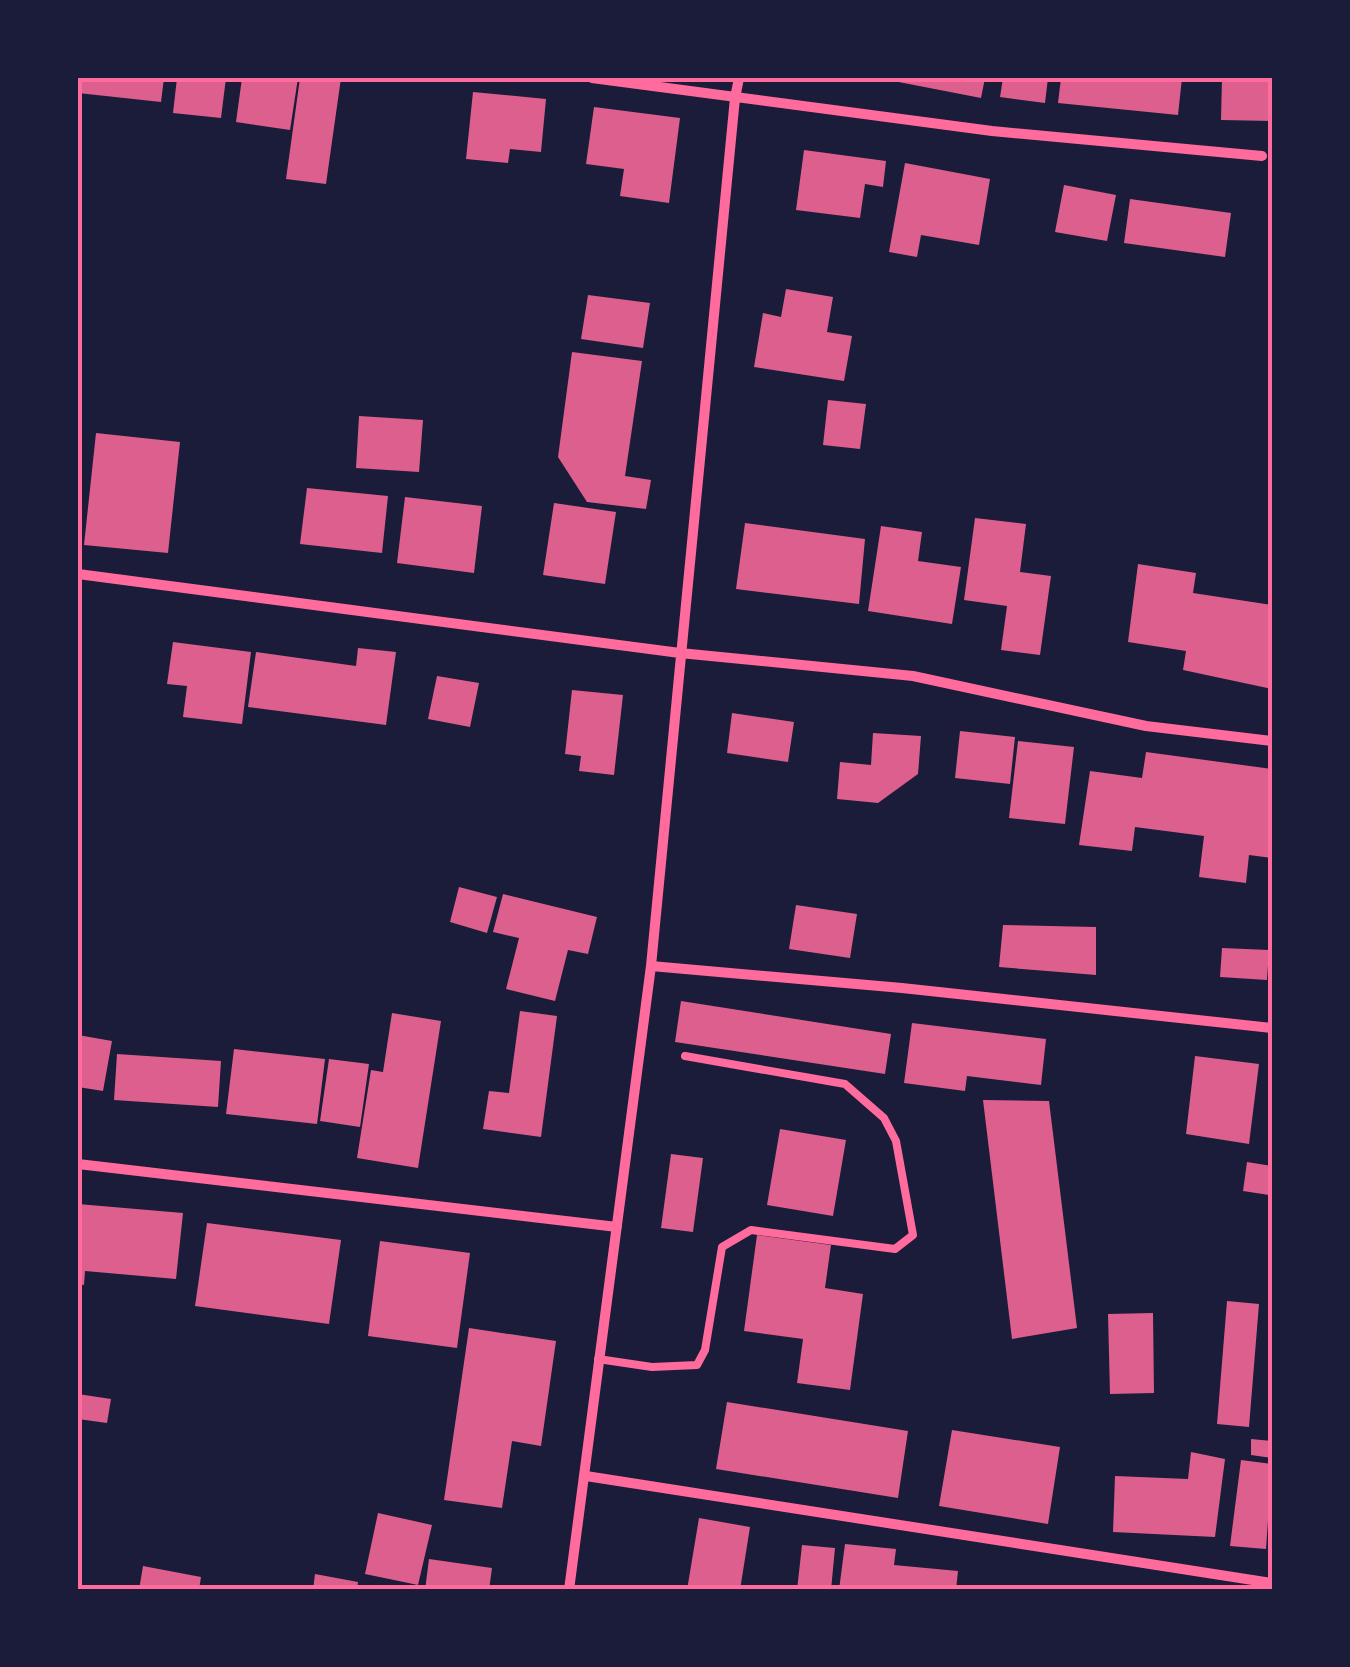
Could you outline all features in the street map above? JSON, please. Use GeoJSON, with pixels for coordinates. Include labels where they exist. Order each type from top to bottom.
{"type":"FeatureCollection","features":[{"type":"Feature","properties":{"kind":"street"},"geometry":{"type":"LineString","coordinates":[[592,78],[992,131],[1262,156]]}},
{"type":"Feature","properties":{"kind":"street"},"geometry":{"type":"LineString","coordinates":[[570,1590],[651,966],[734,98],[739,78]]}},
{"type":"Feature","properties":{"kind":"street"},"geometry":{"type":"LineString","coordinates":[[78,574],[680,653],[913,676],[1146,726],[1272,741]]}},
{"type":"Feature","properties":{"kind":"street"},"geometry":{"type":"LineString","coordinates":[[651,966],[902,988],[1272,1028]]}},
{"type":"Feature","properties":{"kind":"street"},"geometry":{"type":"LineString","coordinates":[[78,1164],[617,1227]]}},
{"type":"Feature","properties":{"kind":"street"},"geometry":{"type":"LineString","coordinates":[[586,1476],[1272,1583]]}},
{"type":"Feature","properties":{"kind":"lane"},"geometry":{"type":"LineString","coordinates":[[598,1359],[652,1368],[697,1364],[705,1350],[722,1246],[751,1230],[895,1249],[913,1235],[896,1142],[884,1118],[845,1084],[685,1056]]}},
{"type":"Feature","properties":{"kind":"building"},"geometry":{"type":"Polygon","coordinates":[[[78,78],[164,78],[161,102],[78,93],[78,78]]]}},
{"type":"Feature","properties":{"kind":"building"},"geometry":{"type":"Polygon","coordinates":[[[177,78],[226,78],[221,118],[173,113],[177,78]]]}},
{"type":"Feature","properties":{"kind":"building"},"geometry":{"type":"Polygon","coordinates":[[[242,78],[298,78],[290,130],[236,122],[242,78]]]}},
{"type":"Feature","properties":{"kind":"building"},"geometry":{"type":"Polygon","coordinates":[[[300,78],[341,78],[326,184],[286,179],[300,78]]]}},
{"type":"Feature","properties":{"kind":"building"},"geometry":{"type":"Polygon","coordinates":[[[878,78],[985,78],[981,98],[878,78]]]}},
{"type":"Feature","properties":{"kind":"building"},"geometry":{"type":"Polygon","coordinates":[[[1003,78],[1048,78],[1045,103],[1000,97],[1003,78]]]}},
{"type":"Feature","properties":{"kind":"building"},"geometry":{"type":"Polygon","coordinates":[[[1061,78],[1182,78],[1178,115],[1058,103],[1061,78]]]}},
{"type":"Feature","properties":{"kind":"building"},"geometry":{"type":"Polygon","coordinates":[[[1222,78],[1272,78],[1272,121],[1221,120],[1222,78]]]}},
{"type":"Feature","properties":{"kind":"building"},"geometry":{"type":"Polygon","coordinates":[[[473,92],[546,99],[541,152],[510,149],[508,163],[466,159],[473,92]]]}},
{"type":"Feature","properties":{"kind":"building"},"geometry":{"type":"Polygon","coordinates":[[[594,107],[680,118],[669,203],[620,196],[624,169],[586,164],[594,107]]]}},
{"type":"Feature","properties":{"kind":"building"},"geometry":{"type":"Polygon","coordinates":[[[804,150],[886,161],[883,187],[865,184],[860,218],[796,210],[804,150]]]}},
{"type":"Feature","properties":{"kind":"building"},"geometry":{"type":"Polygon","coordinates":[[[905,163],[990,179],[979,245],[921,235],[917,257],[889,252],[905,163]]]}},
{"type":"Feature","properties":{"kind":"building"},"geometry":{"type":"Polygon","coordinates":[[[1064,185],[1116,195],[1107,241],[1055,232],[1064,185]]]}},
{"type":"Feature","properties":{"kind":"building"},"geometry":{"type":"Polygon","coordinates":[[[1130,199],[1231,213],[1225,257],[1124,243],[1130,199]]]}},
{"type":"Feature","properties":{"kind":"building"},"geometry":{"type":"Polygon","coordinates":[[[786,289],[833,297],[827,332],[852,336],[844,381],[754,367],[763,313],[781,317],[786,289]]]}},
{"type":"Feature","properties":{"kind":"building"},"geometry":{"type":"Polygon","coordinates":[[[588,295],[650,303],[643,348],[581,339],[588,295]]]}},
{"type":"Feature","properties":{"kind":"building"},"geometry":{"type":"Polygon","coordinates":[[[572,352],[642,361],[625,476],[651,480],[646,509],[587,502],[558,457],[572,352]]]}},
{"type":"Feature","properties":{"kind":"building"},"geometry":{"type":"Polygon","coordinates":[[[828,400],[866,404],[860,449],[823,445],[828,400]]]}},
{"type":"Feature","properties":{"kind":"building"},"geometry":{"type":"Polygon","coordinates":[[[359,416],[423,420],[419,472],[356,468],[359,416]]]}},
{"type":"Feature","properties":{"kind":"building"},"geometry":{"type":"Polygon","coordinates":[[[96,433],[180,442],[168,553],[84,545],[96,433]]]}},
{"type":"Feature","properties":{"kind":"building"},"geometry":{"type":"Polygon","coordinates":[[[307,488],[388,496],[382,553],[300,544],[307,488]]]}},
{"type":"Feature","properties":{"kind":"building"},"geometry":{"type":"Polygon","coordinates":[[[405,497],[482,506],[474,573],[397,563],[405,497]]]}},
{"type":"Feature","properties":{"kind":"building"},"geometry":{"type":"Polygon","coordinates":[[[554,503],[616,512],[605,584],[543,575],[554,503]]]}},
{"type":"Feature","properties":{"kind":"building"},"geometry":{"type":"Polygon","coordinates":[[[975,518],[1026,524],[1020,572],[1051,576],[1040,655],[1001,650],[1007,606],[964,600],[975,518]]]}},
{"type":"Feature","properties":{"kind":"building"},"geometry":{"type":"Polygon","coordinates":[[[745,523],[865,539],[859,604],[736,589],[745,523]]]}},
{"type":"Feature","properties":{"kind":"building"},"geometry":{"type":"Polygon","coordinates":[[[881,526],[922,532],[918,561],[961,567],[952,624],[868,611],[881,526]]]}},
{"type":"Feature","properties":{"kind":"building"},"geometry":{"type":"Polygon","coordinates":[[[1138,564],[1196,573],[1193,593],[1272,605],[1272,689],[1183,670],[1186,651],[1128,642],[1138,564]]]}},
{"type":"Feature","properties":{"kind":"building"},"geometry":{"type":"Polygon","coordinates":[[[173,642],[251,652],[242,724],[183,717],[187,686],[167,684],[173,642]]]}},
{"type":"Feature","properties":{"kind":"building"},"geometry":{"type":"Polygon","coordinates":[[[358,648],[396,652],[386,725],[248,707],[256,652],[356,666],[358,648]]]}},
{"type":"Feature","properties":{"kind":"building"},"geometry":{"type":"Polygon","coordinates":[[[437,676],[479,683],[470,727],[428,719],[437,676]]]}},
{"type":"Feature","properties":{"kind":"building"},"geometry":{"type":"Polygon","coordinates":[[[572,690],[623,695],[614,775],[579,771],[581,756],[565,754],[572,690]]]}},
{"type":"Feature","properties":{"kind":"building"},"geometry":{"type":"Polygon","coordinates":[[[732,713],[794,722],[788,762],[727,753],[732,713]]]}},
{"type":"Feature","properties":{"kind":"building"},"geometry":{"type":"Polygon","coordinates":[[[960,731],[1015,737],[1010,784],[955,778],[960,731]]]}},
{"type":"Feature","properties":{"kind":"building"},"geometry":{"type":"Polygon","coordinates":[[[873,733],[921,736],[918,774],[878,803],[837,799],[840,762],[871,765],[873,733]]]}},
{"type":"Feature","properties":{"kind":"building"},"geometry":{"type":"Polygon","coordinates":[[[1018,741],[1074,747],[1065,824],[1009,818],[1018,741]]]}},
{"type":"Feature","properties":{"kind":"building"},"geometry":{"type":"Polygon","coordinates":[[[1146,752],[1272,769],[1272,858],[1249,855],[1246,883],[1199,877],[1204,836],[1135,827],[1132,851],[1079,845],[1090,771],[1142,778],[1146,752]]]}},
{"type":"Feature","properties":{"kind":"building"},"geometry":{"type":"Polygon","coordinates":[[[459,887],[497,897],[487,933],[450,922],[459,887]]]}},
{"type":"Feature","properties":{"kind":"building"},"geometry":{"type":"Polygon","coordinates":[[[503,894],[597,917],[588,954],[568,950],[555,1001],[506,989],[519,938],[493,932],[503,894]]]}},
{"type":"Feature","properties":{"kind":"building"},"geometry":{"type":"Polygon","coordinates":[[[796,905],[857,914],[850,958],[789,949],[796,905]]]}},
{"type":"Feature","properties":{"kind":"building"},"geometry":{"type":"Polygon","coordinates":[[[1003,925],[1096,927],[1096,975],[999,967],[1003,925]]]}},
{"type":"Feature","properties":{"kind":"building"},"geometry":{"type":"Polygon","coordinates":[[[1222,948],[1269,950],[1267,980],[1220,977],[1222,948]]]}},
{"type":"Feature","properties":{"kind":"building"},"geometry":{"type":"Polygon","coordinates":[[[681,1001],[891,1034],[885,1074],[675,1042],[681,1001]]]}},
{"type":"Feature","properties":{"kind":"building"},"geometry":{"type":"Polygon","coordinates":[[[520,1011],[557,1016],[541,1137],[483,1129],[489,1091],[509,1093],[520,1011]]]}},
{"type":"Feature","properties":{"kind":"building"},"geometry":{"type":"Polygon","coordinates":[[[392,1013],[441,1021],[418,1168],[357,1158],[371,1070],[383,1072],[392,1013]]]}},
{"type":"Feature","properties":{"kind":"building"},"geometry":{"type":"Polygon","coordinates":[[[912,1023],[1046,1039],[1041,1085],[967,1076],[965,1091],[904,1083],[912,1023]]]}},
{"type":"Feature","properties":{"kind":"building"},"geometry":{"type":"Polygon","coordinates":[[[78,1035],[112,1041],[103,1091],[78,1087],[78,1035]]]}},
{"type":"Feature","properties":{"kind":"building"},"geometry":{"type":"Polygon","coordinates":[[[234,1049],[325,1059],[317,1124],[226,1114],[234,1049]]]}},
{"type":"Feature","properties":{"kind":"building"},"geometry":{"type":"Polygon","coordinates":[[[117,1054],[221,1061],[218,1107],[114,1100],[117,1054]]]}},
{"type":"Feature","properties":{"kind":"building"},"geometry":{"type":"Polygon","coordinates":[[[1195,1056],[1259,1064],[1249,1144],[1186,1134],[1195,1056]]]}},
{"type":"Feature","properties":{"kind":"building"},"geometry":{"type":"Polygon","coordinates":[[[329,1059],[369,1064],[360,1127],[320,1121],[329,1059]]]}},
{"type":"Feature","properties":{"kind":"building"},"geometry":{"type":"Polygon","coordinates":[[[983,1100],[1049,1101],[1077,1328],[1012,1339],[983,1100]]]}},
{"type":"Feature","properties":{"kind":"building"},"geometry":{"type":"Polygon","coordinates":[[[780,1129],[846,1140],[833,1216],[767,1205],[780,1129]]]}},
{"type":"Feature","properties":{"kind":"building"},"geometry":{"type":"Polygon","coordinates":[[[671,1154],[703,1158],[693,1232],[661,1228],[671,1154]]]}},
{"type":"Feature","properties":{"kind":"building"},"geometry":{"type":"Polygon","coordinates":[[[1247,1162],[1272,1166],[1269,1195],[1243,1191],[1247,1162]]]}},
{"type":"Feature","properties":{"kind":"building"},"geometry":{"type":"Polygon","coordinates":[[[78,1204],[183,1213],[176,1279],[85,1271],[84,1285],[78,1284],[78,1204]]]}},
{"type":"Feature","properties":{"kind":"building"},"geometry":{"type":"Polygon","coordinates":[[[207,1223],[341,1240],[329,1324],[195,1306],[207,1223]]]}},
{"type":"Feature","properties":{"kind":"building"},"geometry":{"type":"Polygon","coordinates":[[[757,1235],[831,1245],[825,1288],[863,1294],[850,1390],[797,1383],[803,1339],[744,1331],[757,1235]]]}},
{"type":"Feature","properties":{"kind":"building"},"geometry":{"type":"Polygon","coordinates":[[[380,1241],[470,1253],[457,1348],[368,1336],[380,1241]]]}},
{"type":"Feature","properties":{"kind":"building"},"geometry":{"type":"Polygon","coordinates":[[[1227,1301],[1259,1304],[1249,1427],[1217,1424],[1227,1301]]]}},
{"type":"Feature","properties":{"kind":"building"},"geometry":{"type":"Polygon","coordinates":[[[1153,1313],[1154,1393],[1110,1394],[1108,1314],[1153,1313]]]}},
{"type":"Feature","properties":{"kind":"building"},"geometry":{"type":"Polygon","coordinates":[[[469,1328],[556,1341],[541,1446],[512,1441],[502,1508],[444,1500],[469,1328]]]}},
{"type":"Feature","properties":{"kind":"building"},"geometry":{"type":"Polygon","coordinates":[[[78,1394],[111,1399],[107,1423],[78,1419],[78,1394]]]}},
{"type":"Feature","properties":{"kind":"building"},"geometry":{"type":"Polygon","coordinates":[[[727,1402],[908,1431],[898,1498],[716,1469],[727,1402]]]}},
{"type":"Feature","properties":{"kind":"building"},"geometry":{"type":"Polygon","coordinates":[[[952,1430],[1060,1447],[1048,1524],[939,1506],[952,1430]]]}},
{"type":"Feature","properties":{"kind":"building"},"geometry":{"type":"Polygon","coordinates":[[[1251,1439],[1272,1441],[1272,1458],[1251,1455],[1251,1439]]]}},
{"type":"Feature","properties":{"kind":"building"},"geometry":{"type":"Polygon","coordinates":[[[1191,1452],[1225,1459],[1215,1537],[1113,1532],[1115,1476],[1188,1479],[1191,1452]]]}},
{"type":"Feature","properties":{"kind":"building"},"geometry":{"type":"Polygon","coordinates":[[[1241,1460],[1272,1464],[1266,1549],[1230,1546],[1241,1460]]]}},
{"type":"Feature","properties":{"kind":"building"},"geometry":{"type":"Polygon","coordinates":[[[378,1513],[432,1525],[418,1585],[365,1574],[378,1513]]]}},
{"type":"Feature","properties":{"kind":"building"},"geometry":{"type":"Polygon","coordinates":[[[699,1518],[750,1527],[740,1590],[687,1590],[699,1518]]]}},
{"type":"Feature","properties":{"kind":"building"},"geometry":{"type":"Polygon","coordinates":[[[845,1544],[896,1549],[894,1565],[958,1571],[956,1590],[839,1590],[845,1544]]]}},
{"type":"Feature","properties":{"kind":"building"},"geometry":{"type":"Polygon","coordinates":[[[802,1545],[835,1548],[831,1590],[797,1590],[802,1545]]]}},
{"type":"Feature","properties":{"kind":"building"},"geometry":{"type":"Polygon","coordinates":[[[429,1559],[492,1568],[489,1590],[425,1590],[429,1559]]]}},
{"type":"Feature","properties":{"kind":"building"},"geometry":{"type":"Polygon","coordinates":[[[143,1566],[201,1577],[199,1590],[139,1590],[143,1566]]]}},
{"type":"Feature","properties":{"kind":"building"},"geometry":{"type":"Polygon","coordinates":[[[315,1574],[358,1582],[357,1590],[313,1590],[315,1574]]]}}]}
